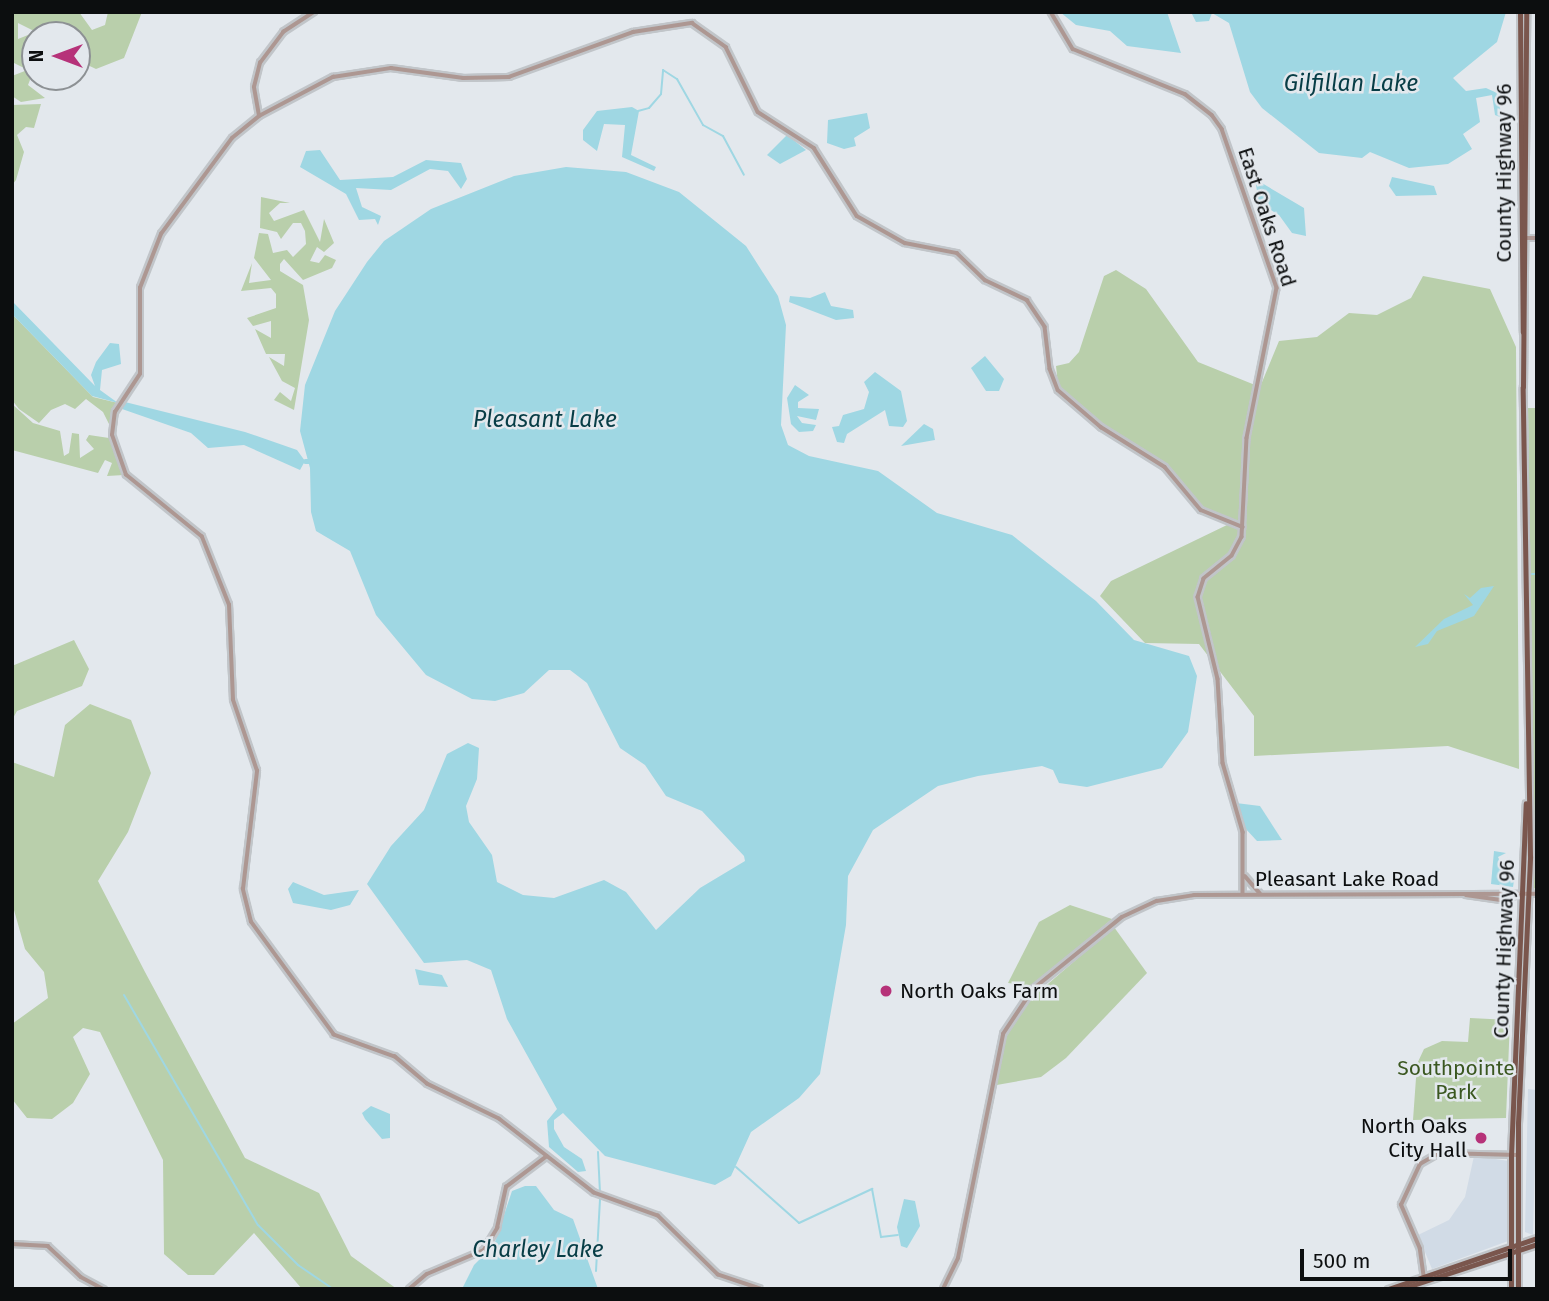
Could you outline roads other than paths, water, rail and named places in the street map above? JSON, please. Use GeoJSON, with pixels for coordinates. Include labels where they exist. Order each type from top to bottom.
{"type":"FeatureCollection","features":[{"type":"Feature","properties":{"kind":"main road","name":"County Highway 96"},"geometry":{"type":"LineString","coordinates":[[1511,1289],[1527,779],[1520,12]]}},
{"type":"Feature","properties":{"kind":"main road","name":"County Highway 96"},"geometry":{"type":"LineString","coordinates":[[1523,238],[1526,12]]}},
{"type":"Feature","properties":{"kind":"main road","name":"County Highway 96"},"geometry":{"type":"LineString","coordinates":[[1514,1155],[1518,1289]]}},
{"type":"Feature","properties":{"kind":"main road"},"geometry":{"type":"LineString","coordinates":[[1518,1229],[1536,1240]]}},
{"type":"Feature","properties":{"kind":"main road"},"geometry":{"type":"LineString","coordinates":[[1388,1289],[1536,1240]]}},
{"type":"Feature","properties":{"kind":"main road"},"geometry":{"type":"LineString","coordinates":[[1401,1289],[1424,1278],[1493,1259],[1511,1249]]}},
{"type":"Feature","properties":{"kind":"main road"},"geometry":{"type":"LineString","coordinates":[[1493,1259],[1503,1261],[1511,1272]]}},
{"type":"Feature","properties":{"kind":"street"},"geometry":{"type":"LineString","coordinates":[[259,116],[254,80],[271,46],[287,28],[314,12]]}},
{"type":"Feature","properties":{"kind":"street","name":"East Oaks Road"},"geometry":{"type":"LineString","coordinates":[[1051,12],[1073,48],[1185,94],[1222,130],[1278,296],[1247,438],[1243,527]]}},
{"type":"Feature","properties":{"kind":"street"},"geometry":{"type":"LineString","coordinates":[[760,1289],[718,1275],[658,1216],[594,1193],[499,1119],[427,1084],[395,1057],[332,1034],[251,922],[243,892],[257,771],[234,707],[229,605],[198,531],[120,467],[112,429],[120,403],[132,388],[143,358],[140,288],[152,250],[225,146],[259,116],[355,71],[391,68],[504,78],[642,29],[680,22],[703,27],[726,47],[755,108],[809,143],[856,216],[905,243],[957,253],[985,280],[1027,300],[1045,327],[1058,390],[1101,427],[1165,467],[1201,510],[1243,527],[1235,552],[1204,579],[1198,603],[1218,679],[1222,754],[1243,832],[1243,894]]}},
{"type":"Feature","properties":{"kind":"street"},"geometry":{"type":"LineString","coordinates":[[1523,238],[1537,238]]}},
{"type":"Feature","properties":{"kind":"street"},"geometry":{"type":"LineString","coordinates":[[1243,872],[1250,887],[1265,895]]}},
{"type":"Feature","properties":{"kind":"street","name":"Pleasant Lake Road"},"geometry":{"type":"LineString","coordinates":[[943,1289],[958,1258],[993,1060],[1018,1008],[1049,974],[1131,912],[1167,899],[1243,894],[1525,894]]}},
{"type":"Feature","properties":{"kind":"street","name":"Pleasant Lake Road"},"geometry":{"type":"LineString","coordinates":[[1464,894],[1492,901],[1525,894]]}},
{"type":"Feature","properties":{"kind":"street"},"geometry":{"type":"LineString","coordinates":[[1525,894],[1537,894]]}},
{"type":"Feature","properties":{"kind":"street"},"geometry":{"type":"LineString","coordinates":[[1424,1278],[1420,1249],[1401,1208],[1420,1164],[1438,1153],[1514,1155]]}},
{"type":"Feature","properties":{"kind":"street"},"geometry":{"type":"LineString","coordinates":[[410,1287],[484,1250],[497,1227],[506,1187],[547,1156]]}},
{"type":"Feature","properties":{"kind":"street"},"geometry":{"type":"LineString","coordinates":[[12,1244],[48,1246],[81,1277],[104,1289]]}},
{"type":"Feature","properties":{"kind":"water"},"geometry":{"type":"Polygon","coordinates":[[[1060,12],[1167,12],[1181,53],[1127,46],[1110,31],[1076,25],[1060,12]]]}},
{"type":"Feature","properties":{"kind":"water","name":"Gilfillan Lake"},"geometry":{"type":"Polygon","coordinates":[[[1191,12],[1506,12],[1497,42],[1453,78],[1466,91],[1486,88],[1497,93],[1502,118],[1495,115],[1492,95],[1476,98],[1480,122],[1463,134],[1472,149],[1448,164],[1409,168],[1370,152],[1362,158],[1319,153],[1262,108],[1250,92],[1229,23],[1212,13],[1209,21],[1196,22],[1191,12]]]}},
{"type":"Feature","properties":{"kind":"water"},"geometry":{"type":"Polygon","coordinates":[[[632,107],[639,111],[631,155],[656,167],[654,171],[622,157],[625,125],[604,124],[597,151],[583,140],[583,130],[597,111],[632,107]]]}},
{"type":"Feature","properties":{"kind":"water"},"geometry":{"type":"Polygon","coordinates":[[[867,113],[870,128],[854,138],[856,146],[844,149],[827,143],[828,120],[867,113]]]}},
{"type":"Feature","properties":{"kind":"water"},"geometry":{"type":"Polygon","coordinates":[[[787,135],[806,150],[780,164],[767,155],[787,135]]]}},
{"type":"Feature","properties":{"kind":"water"},"geometry":{"type":"Polygon","coordinates":[[[320,150],[340,180],[393,177],[426,160],[461,163],[467,179],[461,189],[448,171],[430,169],[391,190],[356,188],[362,207],[381,216],[378,225],[375,219],[359,220],[346,194],[300,167],[306,151],[320,150]]]}},
{"type":"Feature","properties":{"kind":"water","name":"Pleasant Lake"},"geometry":{"type":"Polygon","coordinates":[[[566,167],[626,172],[679,192],[746,246],[778,296],[786,325],[781,425],[788,445],[809,456],[878,471],[937,513],[1012,535],[1096,601],[1134,640],[1189,656],[1197,676],[1188,732],[1162,768],[1087,787],[1059,783],[1053,770],[1042,766],[978,776],[938,786],[873,830],[848,876],[846,925],[820,1074],[799,1098],[751,1132],[731,1176],[715,1185],[605,1156],[563,1113],[554,1120],[554,1129],[564,1147],[582,1159],[586,1171],[578,1172],[549,1147],[547,1121],[557,1109],[507,1019],[491,970],[467,960],[424,963],[367,884],[391,846],[424,810],[447,754],[468,743],[479,748],[477,779],[466,806],[469,822],[492,855],[497,882],[523,895],[554,898],[604,880],[626,892],[656,930],[700,888],[745,861],[744,856],[702,811],[666,796],[645,765],[620,748],[587,683],[570,670],[549,670],[524,693],[495,701],[472,699],[426,675],[376,615],[350,551],[316,531],[311,512],[310,468],[300,431],[305,385],[335,311],[367,262],[384,241],[431,209],[514,176],[566,167]]]}},
{"type":"Feature","properties":{"kind":"water"},"geometry":{"type":"Polygon","coordinates":[[[1392,177],[1434,186],[1437,195],[1396,196],[1389,186],[1392,177]]]}},
{"type":"Feature","properties":{"kind":"water"},"geometry":{"type":"Polygon","coordinates":[[[1255,179],[1304,208],[1306,236],[1292,233],[1279,215],[1259,203],[1255,179]]]}},
{"type":"Feature","properties":{"kind":"water"},"geometry":{"type":"Polygon","coordinates":[[[825,292],[831,306],[853,310],[854,318],[836,320],[789,302],[790,296],[810,298],[825,292]]]}},
{"type":"Feature","properties":{"kind":"water"},"geometry":{"type":"Polygon","coordinates":[[[12,301],[95,386],[91,375],[96,362],[110,343],[119,344],[121,364],[102,370],[100,390],[118,403],[92,396],[12,314],[12,301]]]}},
{"type":"Feature","properties":{"kind":"water"},"geometry":{"type":"Polygon","coordinates":[[[985,356],[1004,379],[999,391],[986,391],[971,368],[985,356]]]}},
{"type":"Feature","properties":{"kind":"water"},"geometry":{"type":"Polygon","coordinates":[[[875,372],[901,391],[907,421],[903,427],[889,426],[885,410],[847,434],[844,443],[837,442],[832,427],[839,426],[843,415],[864,409],[869,392],[864,382],[875,372]]]}},
{"type":"Feature","properties":{"kind":"water"},"geometry":{"type":"Polygon","coordinates":[[[795,385],[809,395],[798,402],[798,408],[819,409],[816,420],[797,416],[802,423],[816,425],[813,431],[799,432],[791,424],[787,398],[795,385]]]}},
{"type":"Feature","properties":{"kind":"water"},"geometry":{"type":"Polygon","coordinates":[[[125,402],[245,432],[297,450],[305,461],[300,470],[244,445],[208,448],[191,433],[122,409],[125,402]]]}},
{"type":"Feature","properties":{"kind":"water"},"geometry":{"type":"Polygon","coordinates":[[[924,424],[933,429],[935,440],[901,446],[924,424]]]}},
{"type":"Feature","properties":{"kind":"water"},"geometry":{"type":"Polygon","coordinates":[[[1494,586],[1474,616],[1437,631],[1428,644],[1415,647],[1444,619],[1473,605],[1464,594],[1470,598],[1481,588],[1494,586]]]}},
{"type":"Feature","properties":{"kind":"water"},"geometry":{"type":"Polygon","coordinates":[[[1236,803],[1260,806],[1282,840],[1257,841],[1244,827],[1236,803]]]}},
{"type":"Feature","properties":{"kind":"water"},"geometry":{"type":"Polygon","coordinates":[[[1494,851],[1506,853],[1498,857],[1504,870],[1515,874],[1513,887],[1491,884],[1494,851]]]}},
{"type":"Feature","properties":{"kind":"water"},"geometry":{"type":"Polygon","coordinates":[[[293,882],[324,895],[359,890],[350,905],[331,910],[293,903],[288,889],[293,882]]]}},
{"type":"Feature","properties":{"kind":"water"},"geometry":{"type":"Polygon","coordinates":[[[415,969],[442,975],[448,987],[419,985],[415,969]]]}},
{"type":"Feature","properties":{"kind":"water"},"geometry":{"type":"Polygon","coordinates":[[[371,1106],[390,1114],[390,1138],[382,1139],[365,1119],[362,1113],[371,1106]]]}},
{"type":"Feature","properties":{"kind":"water","name":"Charley Lake"},"geometry":{"type":"Polygon","coordinates":[[[525,1186],[536,1186],[554,1210],[573,1219],[598,1289],[462,1289],[474,1265],[494,1245],[512,1191],[525,1186]]]}},
{"type":"Feature","properties":{"kind":"water"},"geometry":{"type":"Polygon","coordinates":[[[904,1199],[915,1201],[920,1226],[907,1248],[901,1246],[897,1227],[904,1199]]]}},
{"type":"Feature","properties":{"kind":"waterway"},"geometry":{"type":"LineString","coordinates":[[638,111],[649,108],[661,94],[663,70],[677,79],[703,125],[723,136],[744,175]]}},
{"type":"Feature","properties":{"kind":"waterway"},"geometry":{"type":"LineString","coordinates":[[1532,574],[1537,574]]}},
{"type":"Feature","properties":{"kind":"waterway"},"geometry":{"type":"LineString","coordinates":[[124,995],[258,1225],[298,1265],[333,1289]]}},
{"type":"Feature","properties":{"kind":"waterway"},"geometry":{"type":"LineString","coordinates":[[598,1152],[600,1193]]}},
{"type":"Feature","properties":{"kind":"waterway"},"geometry":{"type":"LineString","coordinates":[[736,1167],[799,1223],[872,1189],[881,1237],[898,1235]]}},
{"type":"Feature","properties":{"kind":"waterway"},"geometry":{"type":"LineString","coordinates":[[596,1271],[600,1199]]}},
{"type":"Feature","properties":{"kind":"place","name":"North Oaks Farm"},"geometry":{"type":"Point","coordinates":[886,991]}},
{"type":"Feature","properties":{"kind":"place","name":"North Oaks City Hall"},"geometry":{"type":"Point","coordinates":[1481,1138]}},
{"type":"Feature","properties":{"kind":"park label","name":"Southpointe Park"},"geometry":{"type":"Point","coordinates":[1456,1080]}}]}
